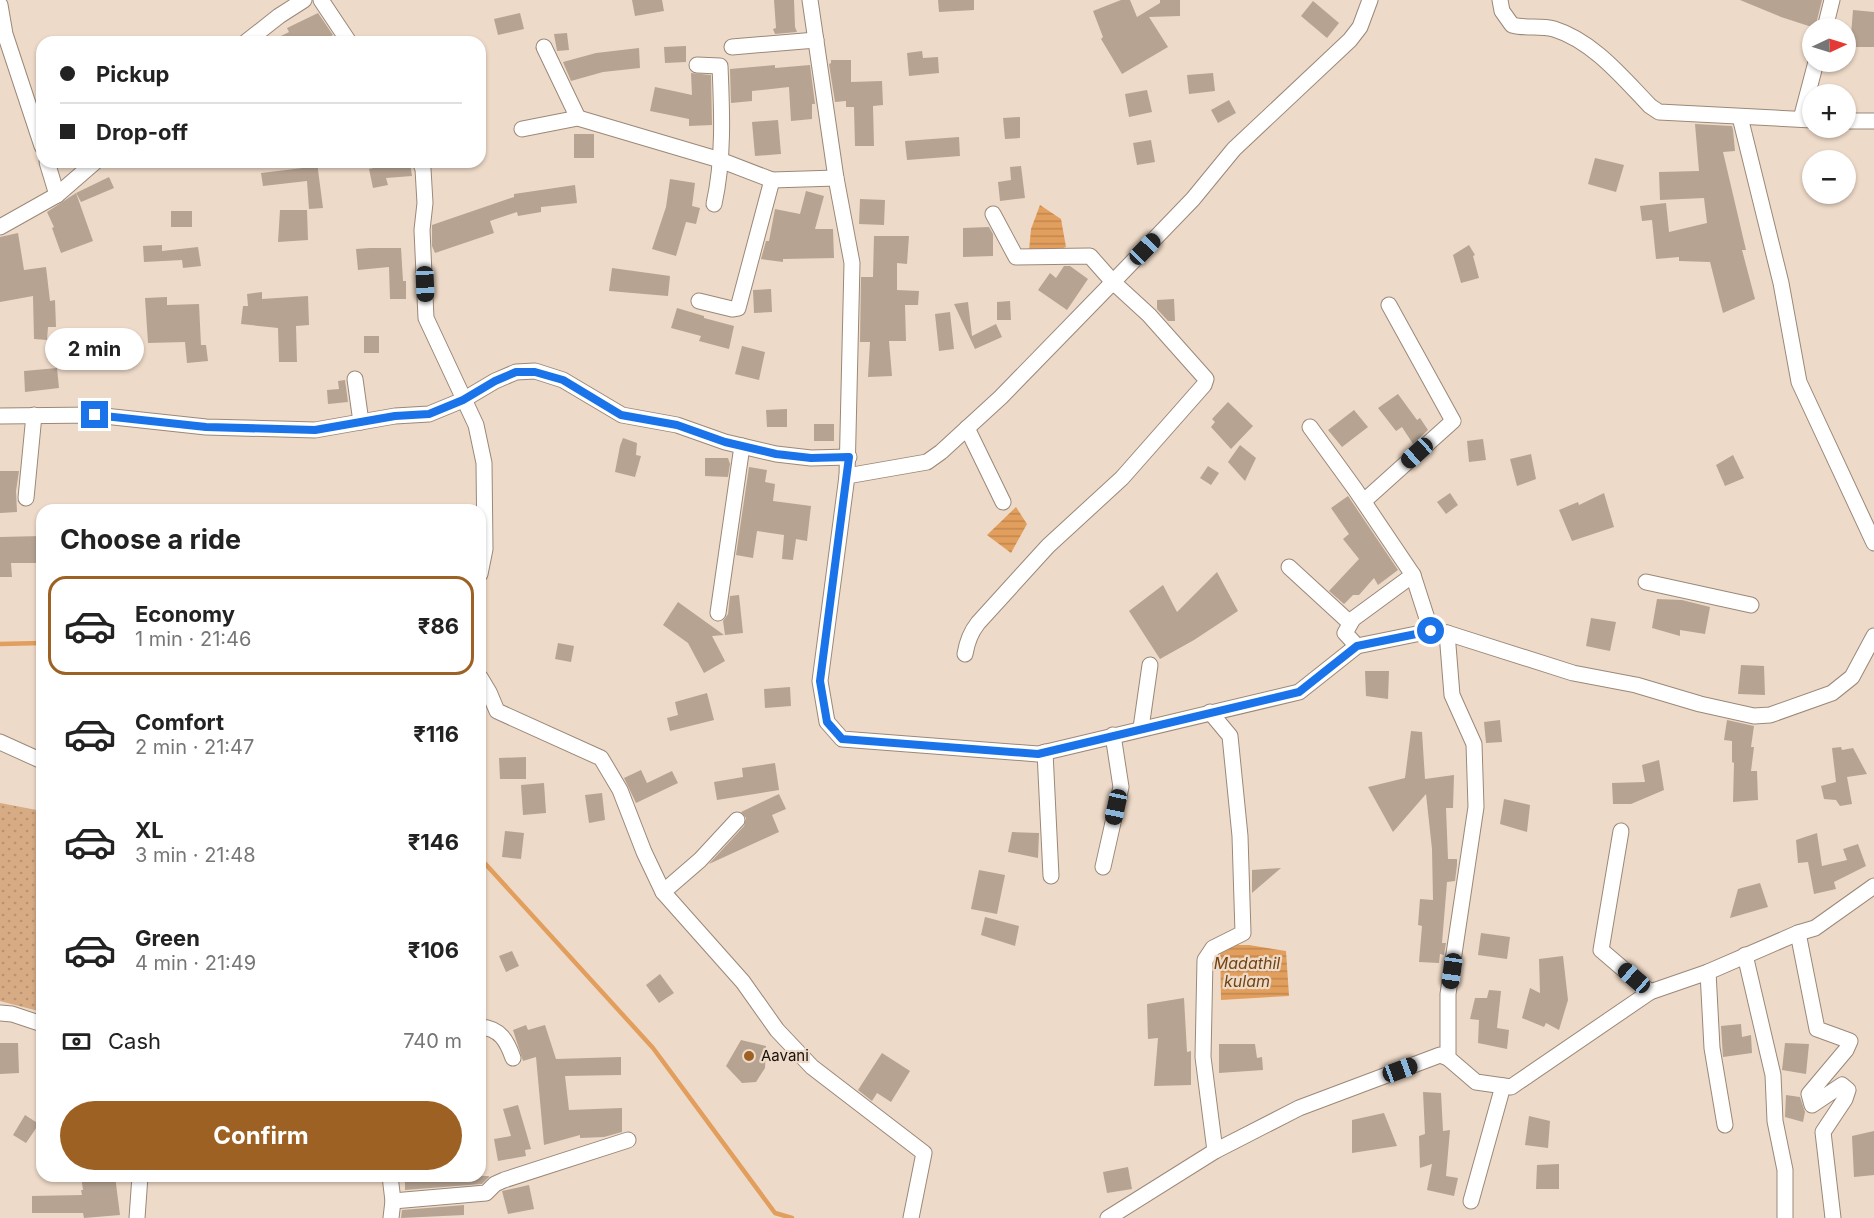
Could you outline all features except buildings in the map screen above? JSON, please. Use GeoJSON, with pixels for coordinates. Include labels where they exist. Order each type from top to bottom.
{"type":"FeatureCollection","features":[{"type":"Feature","properties":{"kind":"street"},"geometry":{"type":"LineString","coordinates":[[254,36],[304,0]]}},
{"type":"Feature","properties":{"kind":"street"},"geometry":{"type":"LineString","coordinates":[[321,0],[345,36]]}},
{"type":"Feature","properties":{"kind":"street"},"geometry":{"type":"LineString","coordinates":[[810,0],[836,178],[852,263],[849,457],[820,681],[827,722],[842,739],[1038,754],[1299,692],[1357,646],[1431,631],[1447,633],[1573,673],[1636,685],[1700,704],[1754,716],[1770,715],[1832,693],[1852,677],[1874,636]]}},
{"type":"Feature","properties":{"kind":"street"},"geometry":{"type":"LineString","coordinates":[[847,476],[927,462],[967,428],[1009,389],[1193,199],[1234,149],[1350,40],[1360,27],[1370,0]]}},
{"type":"Feature","properties":{"kind":"street"},"geometry":{"type":"LineString","coordinates":[[1500,0],[1502,11],[1512,25],[1551,28],[1574,38],[1601,58],[1659,112],[1802,120]]}},
{"type":"Feature","properties":{"kind":"street"},"geometry":{"type":"LineString","coordinates":[[1828,18],[1832,0]]}},
{"type":"Feature","properties":{"kind":"street"},"geometry":{"type":"LineString","coordinates":[[0,5],[5,34],[36,128]]}},
{"type":"Feature","properties":{"kind":"street"},"geometry":{"type":"LineString","coordinates":[[732,47],[816,40]]}},
{"type":"Feature","properties":{"kind":"street"},"geometry":{"type":"LineString","coordinates":[[544,47],[578,118]]}},
{"type":"Feature","properties":{"kind":"street"},"geometry":{"type":"LineString","coordinates":[[697,65],[720,66],[722,116],[720,160],[714,204]]}},
{"type":"Feature","properties":{"kind":"street"},"geometry":{"type":"LineString","coordinates":[[1740,117],[1781,283],[1799,382],[1874,543]]}},
{"type":"Feature","properties":{"kind":"street"},"geometry":{"type":"LineString","coordinates":[[522,129],[578,118],[720,160],[772,180],[836,178]]}},
{"type":"Feature","properties":{"kind":"street"},"geometry":{"type":"LineString","coordinates":[[1856,121],[1874,121]]}},
{"type":"Feature","properties":{"kind":"street"},"geometry":{"type":"LineString","coordinates":[[49,168],[57,195]]}},
{"type":"Feature","properties":{"kind":"street"},"geometry":{"type":"LineString","coordinates":[[0,227],[57,195],[87,168]]}},
{"type":"Feature","properties":{"kind":"street"},"geometry":{"type":"LineString","coordinates":[[423,168],[422,230],[426,318],[476,425],[484,463],[484,504]]}},
{"type":"Feature","properties":{"kind":"street"},"geometry":{"type":"LineString","coordinates":[[699,301],[732,309],[738,308],[772,180]]}},
{"type":"Feature","properties":{"kind":"street"},"geometry":{"type":"LineString","coordinates":[[968,642],[1048,546],[1122,478],[1205,383],[1206,377],[1090,256],[1016,257],[993,214]]}},
{"type":"Feature","properties":{"kind":"street"},"geometry":{"type":"LineString","coordinates":[[1364,501],[1453,421],[1389,305]]}},
{"type":"Feature","properties":{"kind":"street"},"geometry":{"type":"LineString","coordinates":[[0,416],[95,415],[206,427],[315,430],[395,416],[429,414],[463,400],[495,381],[516,372],[535,372],[563,380],[621,415],[677,425],[742,446],[776,454],[811,458],[849,457]]}},
{"type":"Feature","properties":{"kind":"street"},"geometry":{"type":"LineString","coordinates":[[355,379],[361,422]]}},
{"type":"Feature","properties":{"kind":"street"},"geometry":{"type":"LineString","coordinates":[[26,498],[34,415]]}},
{"type":"Feature","properties":{"kind":"street"},"geometry":{"type":"LineString","coordinates":[[1310,427],[1364,501],[1413,575],[1431,631]]}},
{"type":"Feature","properties":{"kind":"street"},"geometry":{"type":"LineString","coordinates":[[967,428],[1002,502]]}},
{"type":"Feature","properties":{"kind":"street"},"geometry":{"type":"LineString","coordinates":[[718,613],[742,446]]}},
{"type":"Feature","properties":{"kind":"street"},"geometry":{"type":"LineString","coordinates":[[1289,567],[1350,624]]}},
{"type":"Feature","properties":{"kind":"street"},"geometry":{"type":"LineString","coordinates":[[1357,646],[1345,633],[1353,619],[1413,575]]}},
{"type":"Feature","properties":{"kind":"street"},"geometry":{"type":"LineString","coordinates":[[1646,582],[1752,605]]}},
{"type":"Feature","properties":{"kind":"street"},"geometry":{"type":"LineString","coordinates":[[1447,633],[1452,695],[1474,744],[1476,807],[1448,994],[1448,1058]]}},
{"type":"Feature","properties":{"kind":"street"},"geometry":{"type":"LineString","coordinates":[[1141,728],[1150,665]]}},
{"type":"Feature","properties":{"kind":"street"},"geometry":{"type":"LineString","coordinates":[[486,687],[497,711],[601,758],[620,790],[644,852],[663,892],[743,982],[777,1030],[812,1067],[924,1153],[911,1218]]}},
{"type":"Feature","properties":{"kind":"street"},"geometry":{"type":"LineString","coordinates":[[1210,712],[1230,736],[1240,836],[1243,933],[1213,948],[1205,960],[1203,1057],[1215,1151]]}},
{"type":"Feature","properties":{"kind":"street"},"geometry":{"type":"LineString","coordinates":[[1103,867],[1121,787],[1113,735]]}},
{"type":"Feature","properties":{"kind":"street"},"geometry":{"type":"LineString","coordinates":[[0,742],[36,758]]}},
{"type":"Feature","properties":{"kind":"street"},"geometry":{"type":"LineString","coordinates":[[1045,752],[1051,876]]}},
{"type":"Feature","properties":{"kind":"street"},"geometry":{"type":"LineString","coordinates":[[663,892],[700,860],[737,820]]}},
{"type":"Feature","properties":{"kind":"street"},"geometry":{"type":"LineString","coordinates":[[1621,831],[1600,950],[1650,992]]}},
{"type":"Feature","properties":{"kind":"street"},"geometry":{"type":"LineString","coordinates":[[1108,1218],[1215,1151],[1299,1108],[1440,1055],[1448,1058],[1476,1082],[1511,1087],[1650,992],[1708,972],[1798,933],[1815,928],[1874,886]]}},
{"type":"Feature","properties":{"kind":"street"},"geometry":{"type":"LineString","coordinates":[[1798,933],[1817,1029],[1850,1041],[1846,1050],[1809,1094],[1812,1105],[1842,1085],[1848,1090],[1845,1099],[1823,1132],[1833,1218]]}},
{"type":"Feature","properties":{"kind":"street"},"geometry":{"type":"LineString","coordinates":[[1745,955],[1773,1075],[1775,1121],[1785,1170],[1785,1218]]}},
{"type":"Feature","properties":{"kind":"street"},"geometry":{"type":"LineString","coordinates":[[1708,972],[1712,1048],[1725,1125]]}},
{"type":"Feature","properties":{"kind":"street"},"geometry":{"type":"LineString","coordinates":[[0,1013],[12,1014],[36,1022]]}},
{"type":"Feature","properties":{"kind":"street"},"geometry":{"type":"LineString","coordinates":[[486,1028],[495,1030],[507,1041],[513,1058]]}},
{"type":"Feature","properties":{"kind":"street"},"geometry":{"type":"LineString","coordinates":[[1471,1201],[1503,1086]]}},
{"type":"Feature","properties":{"kind":"street"},"geometry":{"type":"LineString","coordinates":[[393,1201],[486,1193],[495,1184],[504,1180],[628,1140]]}},
{"type":"Feature","properties":{"kind":"street"},"geometry":{"type":"LineString","coordinates":[[137,1218],[140,1182]]}},
{"type":"Feature","properties":{"kind":"street"},"geometry":{"type":"LineString","coordinates":[[391,1182],[393,1201],[391,1218]]}},
{"type":"Feature","properties":{"kind":"shaded area"},"geometry":{"type":"Polygon","coordinates":[[[0,803],[36,810],[36,1010],[0,1001],[0,803]]]}},
{"type":"Feature","properties":{"kind":"water"},"geometry":{"type":"Polygon","coordinates":[[[1040,205],[1061,219],[1066,247],[1028,261],[1031,229],[1040,205]]]}},
{"type":"Feature","properties":{"kind":"water"},"geometry":{"type":"Polygon","coordinates":[[[1016,507],[1027,524],[1011,553],[987,535],[1016,507]]]}},
{"type":"Feature","properties":{"kind":"water","name":"Madathil kulam"},"geometry":{"type":"Polygon","coordinates":[[[1220,945],[1249,945],[1286,951],[1289,996],[1221,1000],[1220,945]]]}},
{"type":"Feature","properties":{"kind":"waterway"},"geometry":{"type":"LineString","coordinates":[[0,644],[36,643]]}},
{"type":"Feature","properties":{"kind":"waterway"},"geometry":{"type":"LineString","coordinates":[[486,865],[653,1048],[775,1213],[792,1218]]}},
{"type":"Feature","properties":{"kind":"place","name":"Aavani"},"geometry":{"type":"Point","coordinates":[749,1056]}},
{"type":"Feature","properties":{"kind":"route"},"geometry":{"type":"LineString","coordinates":[[95,415],[206,427],[315,430],[395,416],[429,414],[463,400],[495,381],[516,372],[535,372],[563,380],[621,415],[677,425],[725,442],[776,454],[811,458],[849,457],[820,681],[827,722],[842,739],[1038,754],[1299,692],[1357,646],[1431,631]]}}]}
